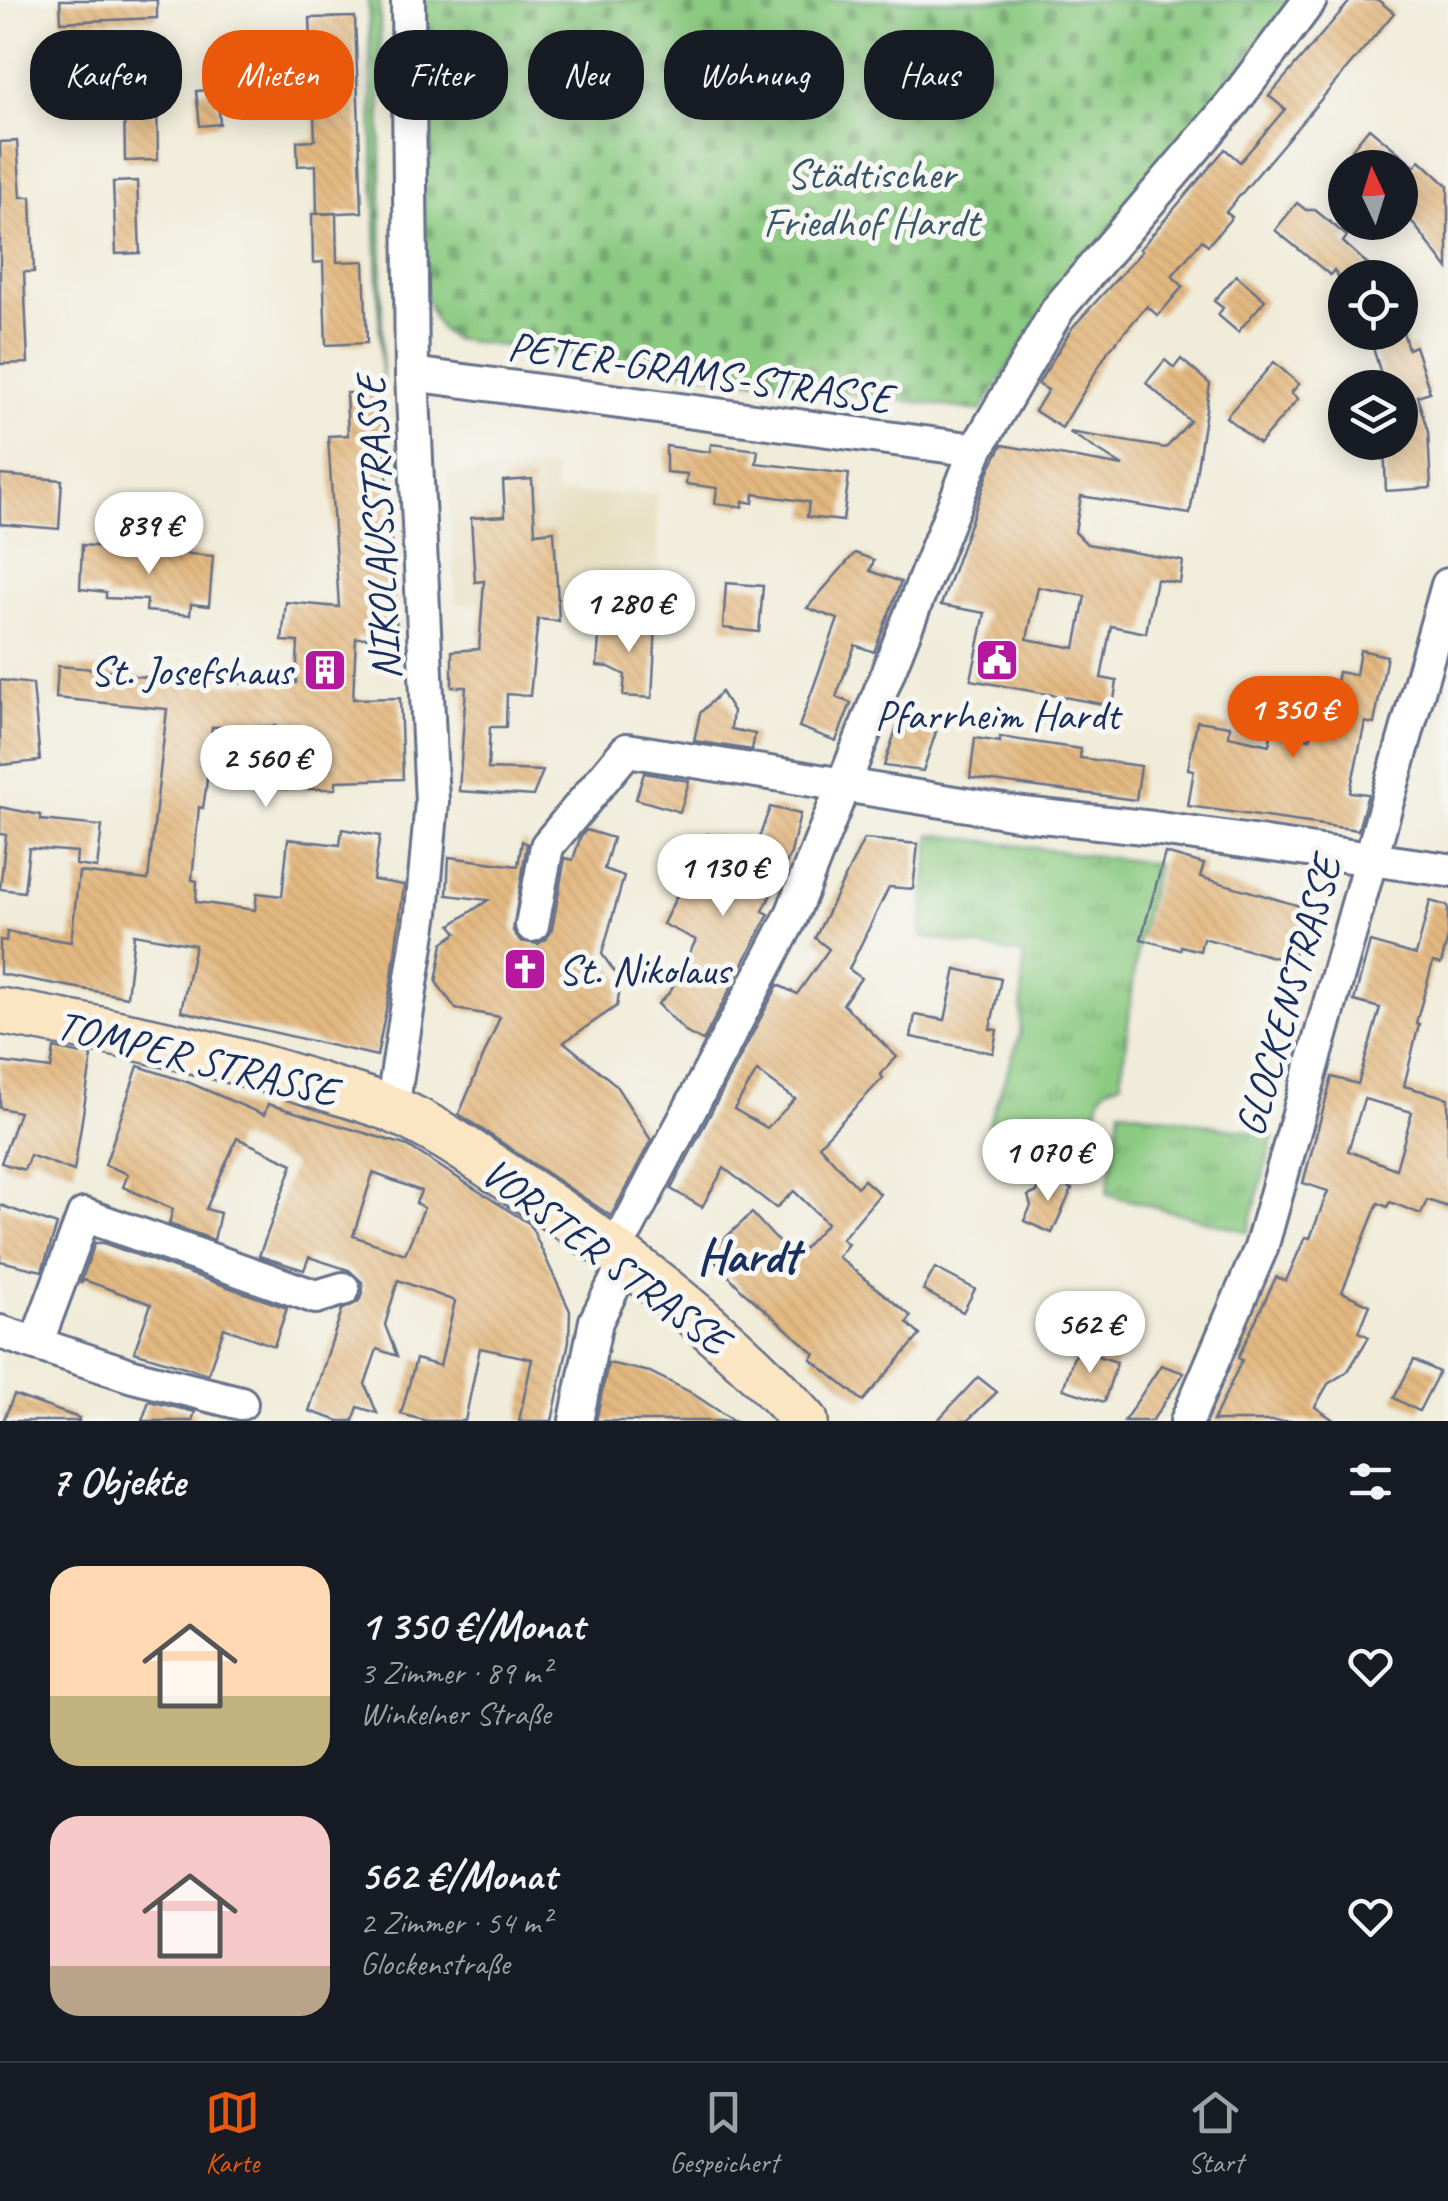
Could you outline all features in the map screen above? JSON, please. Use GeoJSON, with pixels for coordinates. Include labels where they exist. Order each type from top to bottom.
{"type":"FeatureCollection","features":[{"type":"Feature","properties":{"kind":"main road","name":"TOMPER STRASSE"},"geometry":{"type":"LineString","coordinates":[[0,1011],[136,1035],[228,1057],[392,1109]]}},
{"type":"Feature","properties":{"kind":"main road","name":"VORSTER STRASSE"},"geometry":{"type":"LineString","coordinates":[[392,1109],[438,1131],[549,1204],[618,1256],[711,1330],[805,1421]]}},
{"type":"Feature","properties":{"kind":"street","name":"NIKOLAUSSTRASSE"},"geometry":{"type":"LineString","coordinates":[[392,1109],[422,912],[432,802],[412,374],[408,0]]}},
{"type":"Feature","properties":{"kind":"street"},"geometry":{"type":"LineString","coordinates":[[576,1421],[596,1321],[627,1229],[791,917],[976,450],[1058,309],[1232,104],[1310,0]]}},
{"type":"Feature","properties":{"kind":"street","name":"PETER-GRAMS-STRASSE"},"geometry":{"type":"LineString","coordinates":[[412,374],[976,450]]}},
{"type":"Feature","properties":{"kind":"street","name":"GLOCKENSTRASSE"},"geometry":{"type":"LineString","coordinates":[[1187,1421],[1261,1248],[1448,585]]}},
{"type":"Feature","properties":{"kind":"street"},"geometry":{"type":"LineString","coordinates":[[532,925],[548,846],[627,750],[1023,814],[1448,870]]}},
{"type":"Feature","properties":{"kind":"street"},"geometry":{"type":"LineString","coordinates":[[36,1344],[84,1215],[316,1297],[343,1289]]}},
{"type":"Feature","properties":{"kind":"street"},"geometry":{"type":"LineString","coordinates":[[0,1332],[134,1376],[240,1403]]}},
{"type":"Feature","properties":{"kind":"shaded area"},"geometry":{"type":"Polygon","coordinates":[[[554,468],[557,494],[656,494],[660,609],[456,603],[448,475],[554,468]]]}},
{"type":"Feature","properties":{"kind":"green space"},"geometry":{"type":"Polygon","coordinates":[[[368,0],[380,0],[380,30],[374,30],[374,120],[381,120],[382,389],[368,0]]]}},
{"type":"Feature","properties":{"kind":"green space","name":"Städtischer Friedhof Hardt"},"geometry":{"type":"Polygon","coordinates":[[[419,0],[1293,0],[1038,319],[981,411],[453,339],[447,335],[434,318],[425,291],[421,120],[508,120],[508,30],[420,30],[419,0]]]}},
{"type":"Feature","properties":{"kind":"green space"},"geometry":{"type":"Polygon","coordinates":[[[931,834],[1157,864],[1138,944],[1121,1082],[1107,1087],[1100,1096],[1088,1155],[987,1128],[1020,1036],[1024,955],[921,936],[931,834]]]}},
{"type":"Feature","properties":{"kind":"green space"},"geometry":{"type":"Polygon","coordinates":[[[1120,1109],[1274,1136],[1248,1232],[1107,1194],[1120,1109]]]}},
{"type":"Feature","properties":{"kind":"building"},"geometry":{"type":"Polygon","coordinates":[[[60,0],[157,0],[157,18],[61,22],[60,0]]]}},
{"type":"Feature","properties":{"kind":"building"},"geometry":{"type":"Polygon","coordinates":[[[1351,0],[1378,0],[1394,13],[1226,212],[1232,217],[1216,236],[1208,245],[1202,240],[1172,276],[1183,286],[1158,316],[1147,306],[1108,351],[1062,428],[1035,411],[1048,390],[1038,384],[1072,328],[1142,251],[1225,149],[1240,162],[1285,109],[1269,96],[1351,0]]]}},
{"type":"Feature","properties":{"kind":"building"},"geometry":{"type":"Polygon","coordinates":[[[355,17],[362,212],[317,214],[316,165],[298,166],[297,141],[315,140],[314,120],[354,120],[354,30],[310,30],[310,18],[355,17]]]}},
{"type":"Feature","properties":{"kind":"building"},"geometry":{"type":"Polygon","coordinates":[[[202,90],[202,120],[220,120],[220,124],[200,126],[196,91],[202,90]]]}},
{"type":"Feature","properties":{"kind":"building"},"geometry":{"type":"Polygon","coordinates":[[[124,120],[157,120],[158,160],[125,161],[124,120]]]}},
{"type":"Feature","properties":{"kind":"building"},"geometry":{"type":"Polygon","coordinates":[[[1369,128],[1396,150],[1353,150],[1369,128]]]}},
{"type":"Feature","properties":{"kind":"building"},"geometry":{"type":"Polygon","coordinates":[[[17,141],[21,197],[31,197],[34,272],[24,272],[28,363],[0,364],[0,142],[17,141]]]}},
{"type":"Feature","properties":{"kind":"building"},"geometry":{"type":"Polygon","coordinates":[[[1420,160],[1448,186],[1448,269],[1418,230],[1420,160]]]}},
{"type":"Feature","properties":{"kind":"building"},"geometry":{"type":"Polygon","coordinates":[[[137,181],[140,253],[116,254],[113,182],[137,181]]]}},
{"type":"Feature","properties":{"kind":"building"},"geometry":{"type":"Polygon","coordinates":[[[1297,203],[1328,221],[1328,240],[1344,240],[1363,260],[1328,260],[1328,273],[1275,230],[1297,203]]]}},
{"type":"Feature","properties":{"kind":"building"},"geometry":{"type":"Polygon","coordinates":[[[336,213],[337,262],[364,261],[367,343],[326,345],[323,262],[313,263],[312,214],[336,213]]]}},
{"type":"Feature","properties":{"kind":"building"},"geometry":{"type":"Polygon","coordinates":[[[1236,275],[1265,300],[1238,332],[1218,315],[1223,308],[1214,301],[1236,275]]]}},
{"type":"Feature","properties":{"kind":"building"},"geometry":{"type":"Polygon","coordinates":[[[1374,350],[1416,350],[1430,392],[1418,396],[1418,370],[1380,370],[1374,350]]]}},
{"type":"Feature","properties":{"kind":"building"},"geometry":{"type":"Polygon","coordinates":[[[1181,359],[1210,384],[1190,514],[1081,496],[1075,532],[1087,544],[1183,561],[1180,583],[1156,579],[1146,633],[1111,626],[1101,678],[1117,681],[1113,706],[971,680],[985,613],[941,605],[990,468],[1002,445],[1123,466],[1069,432],[1166,448],[1190,421],[1146,383],[1165,360],[1174,368],[1181,359]],[[1038,587],[1027,639],[1075,648],[1085,596],[1038,587]]]}},
{"type":"Feature","properties":{"kind":"building"},"geometry":{"type":"Polygon","coordinates":[[[1274,362],[1299,384],[1291,393],[1298,399],[1259,444],[1226,417],[1274,362]]]}},
{"type":"Feature","properties":{"kind":"building"},"geometry":{"type":"Polygon","coordinates":[[[346,393],[382,393],[397,637],[356,638],[353,699],[400,698],[403,779],[336,781],[336,789],[280,789],[284,740],[274,739],[275,726],[212,727],[192,880],[197,881],[196,902],[255,910],[257,893],[282,896],[288,839],[340,845],[342,829],[380,836],[373,880],[404,885],[377,1056],[181,1011],[195,945],[134,934],[127,997],[0,974],[0,940],[6,941],[7,932],[71,942],[79,872],[148,880],[167,709],[56,698],[58,666],[195,683],[296,683],[298,642],[282,641],[286,602],[339,607],[328,436],[348,435],[346,393]]]}},
{"type":"Feature","properties":{"kind":"building"},"geometry":{"type":"Polygon","coordinates":[[[1418,399],[1428,432],[1431,488],[1386,491],[1385,460],[1418,460],[1418,399]]]}},
{"type":"Feature","properties":{"kind":"building"},"geometry":{"type":"Polygon","coordinates":[[[711,444],[758,450],[756,463],[849,474],[843,521],[807,517],[809,502],[754,494],[753,503],[743,501],[742,507],[715,504],[717,488],[686,484],[687,474],[666,472],[666,446],[710,452],[711,444]]]}},
{"type":"Feature","properties":{"kind":"building"},"geometry":{"type":"Polygon","coordinates":[[[0,475],[62,480],[59,529],[0,524],[0,475]]]}},
{"type":"Feature","properties":{"kind":"building"},"geometry":{"type":"Polygon","coordinates":[[[532,479],[535,533],[554,531],[559,621],[538,619],[530,696],[507,694],[506,727],[490,727],[488,769],[543,771],[533,796],[459,791],[466,687],[452,687],[452,651],[479,649],[484,581],[475,582],[471,518],[505,516],[503,481],[532,479]]]}},
{"type":"Feature","properties":{"kind":"building"},"geometry":{"type":"Polygon","coordinates":[[[82,545],[213,556],[209,606],[191,604],[190,615],[146,611],[147,600],[106,598],[106,592],[80,589],[82,545]]]}},
{"type":"Feature","properties":{"kind":"building"},"geometry":{"type":"Polygon","coordinates":[[[855,553],[874,560],[870,571],[901,582],[874,652],[855,645],[836,697],[851,703],[836,741],[799,727],[838,619],[807,608],[855,553]]]}},
{"type":"Feature","properties":{"kind":"building"},"geometry":{"type":"Polygon","coordinates":[[[726,583],[763,586],[759,632],[723,628],[726,583]]]}},
{"type":"Feature","properties":{"kind":"building"},"geometry":{"type":"Polygon","coordinates":[[[600,621],[656,625],[652,698],[623,696],[625,675],[597,666],[600,621]]]}},
{"type":"Feature","properties":{"kind":"building"},"geometry":{"type":"Polygon","coordinates":[[[1360,650],[1387,656],[1374,724],[1365,722],[1350,792],[1368,794],[1358,830],[1188,806],[1194,770],[1188,769],[1197,721],[1230,726],[1229,736],[1269,745],[1272,731],[1310,739],[1315,723],[1328,726],[1338,672],[1356,675],[1360,650]]]}},
{"type":"Feature","properties":{"kind":"building"},"geometry":{"type":"Polygon","coordinates":[[[0,680],[33,684],[40,761],[0,765],[0,680]]]}},
{"type":"Feature","properties":{"kind":"building"},"geometry":{"type":"Polygon","coordinates":[[[721,692],[733,711],[731,729],[755,734],[752,750],[694,741],[700,713],[721,692]]]}},
{"type":"Feature","properties":{"kind":"building"},"geometry":{"type":"Polygon","coordinates":[[[897,726],[936,732],[923,771],[884,766],[897,726]]]}},
{"type":"Feature","properties":{"kind":"building"},"geometry":{"type":"Polygon","coordinates":[[[1000,737],[1081,749],[1080,758],[1141,766],[1136,800],[970,778],[975,738],[1000,742],[1000,737]]]}},
{"type":"Feature","properties":{"kind":"building"},"geometry":{"type":"Polygon","coordinates":[[[644,773],[689,781],[680,812],[636,799],[644,773]]]}},
{"type":"Feature","properties":{"kind":"building"},"geometry":{"type":"Polygon","coordinates":[[[0,807],[41,815],[41,820],[102,826],[97,868],[76,865],[77,852],[29,848],[24,892],[0,889],[6,835],[0,834],[0,807]]]}},
{"type":"Feature","properties":{"kind":"building"},"geometry":{"type":"Polygon","coordinates":[[[770,807],[800,814],[791,853],[763,911],[769,914],[703,1041],[687,1033],[658,1004],[670,992],[696,940],[663,924],[707,834],[732,839],[728,860],[749,866],[770,807]]]}},
{"type":"Feature","properties":{"kind":"building"},"geometry":{"type":"Polygon","coordinates":[[[586,830],[613,838],[604,869],[624,876],[602,954],[621,981],[617,1006],[564,1042],[615,1084],[651,1140],[611,1216],[459,1114],[500,1017],[456,1009],[436,982],[443,943],[457,933],[451,925],[488,900],[447,895],[449,857],[518,866],[522,841],[527,844],[513,931],[520,941],[538,944],[552,929],[565,858],[573,860],[586,830]]]}},
{"type":"Feature","properties":{"kind":"building"},"geometry":{"type":"Polygon","coordinates":[[[864,839],[918,844],[913,889],[889,887],[849,969],[861,978],[843,1004],[897,1057],[880,1074],[883,1078],[819,1145],[857,1187],[864,1180],[880,1194],[842,1239],[848,1244],[838,1257],[911,1316],[907,1323],[920,1335],[863,1401],[811,1359],[815,1354],[742,1290],[708,1254],[752,1213],[794,1259],[827,1223],[794,1191],[776,1208],[724,1168],[702,1207],[671,1189],[778,985],[797,994],[829,949],[815,938],[864,839]],[[757,1071],[734,1109],[767,1128],[795,1099],[757,1071]]]}},
{"type":"Feature","properties":{"kind":"building"},"geometry":{"type":"Polygon","coordinates":[[[1165,853],[1204,864],[1200,877],[1307,908],[1292,962],[1203,938],[1200,951],[1181,946],[1180,950],[1141,939],[1165,853]]]}},
{"type":"Feature","properties":{"kind":"building"},"geometry":{"type":"Polygon","coordinates":[[[1430,901],[1448,906],[1448,937],[1441,964],[1433,962],[1404,1086],[1448,1098],[1448,1207],[1427,1200],[1421,1214],[1390,1202],[1387,1207],[1378,1203],[1342,1292],[1370,1305],[1359,1332],[1369,1337],[1348,1371],[1328,1384],[1315,1407],[1335,1421],[1213,1421],[1276,1277],[1286,1281],[1305,1237],[1310,1238],[1328,1191],[1303,1183],[1332,1077],[1358,1084],[1380,1008],[1354,1001],[1370,942],[1416,955],[1430,901]],[[1364,1099],[1348,1151],[1396,1169],[1412,1112],[1364,1099]]]}},
{"type":"Feature","properties":{"kind":"building"},"geometry":{"type":"Polygon","coordinates":[[[956,969],[1001,979],[990,1029],[997,1030],[993,1053],[911,1037],[915,1015],[945,1020],[956,969]]]}},
{"type":"Feature","properties":{"kind":"building"},"geometry":{"type":"Polygon","coordinates":[[[54,1048],[92,1056],[74,1171],[30,1155],[24,1170],[1,1163],[19,1112],[0,1108],[0,1062],[51,1069],[54,1048]]]}},
{"type":"Feature","properties":{"kind":"building"},"geometry":{"type":"Polygon","coordinates":[[[138,1066],[190,1083],[264,1115],[268,1104],[408,1146],[530,1224],[570,1311],[569,1341],[552,1421],[519,1421],[532,1359],[480,1348],[465,1421],[427,1421],[401,1414],[416,1359],[440,1366],[455,1301],[398,1280],[385,1325],[397,1356],[377,1349],[365,1384],[377,1413],[358,1407],[353,1421],[339,1421],[309,1411],[342,1310],[358,1302],[363,1293],[362,1282],[349,1270],[309,1257],[304,1270],[259,1256],[293,1164],[237,1138],[206,1209],[220,1213],[214,1240],[169,1224],[173,1209],[123,1187],[128,1174],[105,1165],[138,1066]],[[373,1173],[353,1236],[405,1254],[424,1208],[416,1203],[421,1191],[373,1173]]]}},
{"type":"Feature","properties":{"kind":"building"},"geometry":{"type":"Polygon","coordinates":[[[1044,1176],[1072,1189],[1052,1233],[1024,1221],[1031,1206],[1028,1196],[1037,1192],[1044,1176]]]}},
{"type":"Feature","properties":{"kind":"building"},"geometry":{"type":"Polygon","coordinates":[[[0,1205],[57,1225],[42,1271],[0,1261],[0,1205]]]}},
{"type":"Feature","properties":{"kind":"building"},"geometry":{"type":"Polygon","coordinates":[[[95,1243],[287,1308],[274,1346],[224,1328],[208,1374],[134,1352],[151,1304],[84,1280],[80,1284],[95,1243]]]}},
{"type":"Feature","properties":{"kind":"building"},"geometry":{"type":"Polygon","coordinates":[[[935,1268],[975,1289],[963,1312],[923,1290],[935,1268]]]}},
{"type":"Feature","properties":{"kind":"building"},"geometry":{"type":"Polygon","coordinates":[[[1079,1350],[1117,1362],[1104,1402],[1063,1389],[1079,1350]]]}},
{"type":"Feature","properties":{"kind":"building"},"geometry":{"type":"Polygon","coordinates":[[[1414,1360],[1439,1372],[1419,1411],[1394,1398],[1414,1360]]]}},
{"type":"Feature","properties":{"kind":"building"},"geometry":{"type":"Polygon","coordinates":[[[608,1363],[650,1372],[734,1421],[596,1421],[608,1363]]]}},
{"type":"Feature","properties":{"kind":"building"},"geometry":{"type":"Polygon","coordinates":[[[1161,1365],[1184,1373],[1152,1421],[1124,1421],[1161,1365]]]}},
{"type":"Feature","properties":{"kind":"building"},"geometry":{"type":"Polygon","coordinates":[[[978,1377],[997,1392],[967,1421],[937,1421],[978,1377]]]}},
{"type":"Feature","properties":{"kind":"building"},"geometry":{"type":"Polygon","coordinates":[[[14,1395],[79,1418],[79,1421],[3,1421],[14,1395]]]}},
{"type":"Feature","properties":{"kind":"building"},"geometry":{"type":"Polygon","coordinates":[[[149,1401],[195,1412],[192,1421],[142,1421],[149,1401]]]}},
{"type":"Feature","properties":{"kind":"place","name":"Pfarrheim Hardt"},"geometry":{"type":"Point","coordinates":[997,660]}},
{"type":"Feature","properties":{"kind":"place","name":"St. Josefshaus"},"geometry":{"type":"Point","coordinates":[325,670]}},
{"type":"Feature","properties":{"kind":"place","name":"St. Nikolaus"},"geometry":{"type":"Point","coordinates":[525,969]}},
{"type":"Feature","properties":{"kind":"district","name":"Hardt"},"geometry":{"type":"Point","coordinates":[748,1255]}}]}
